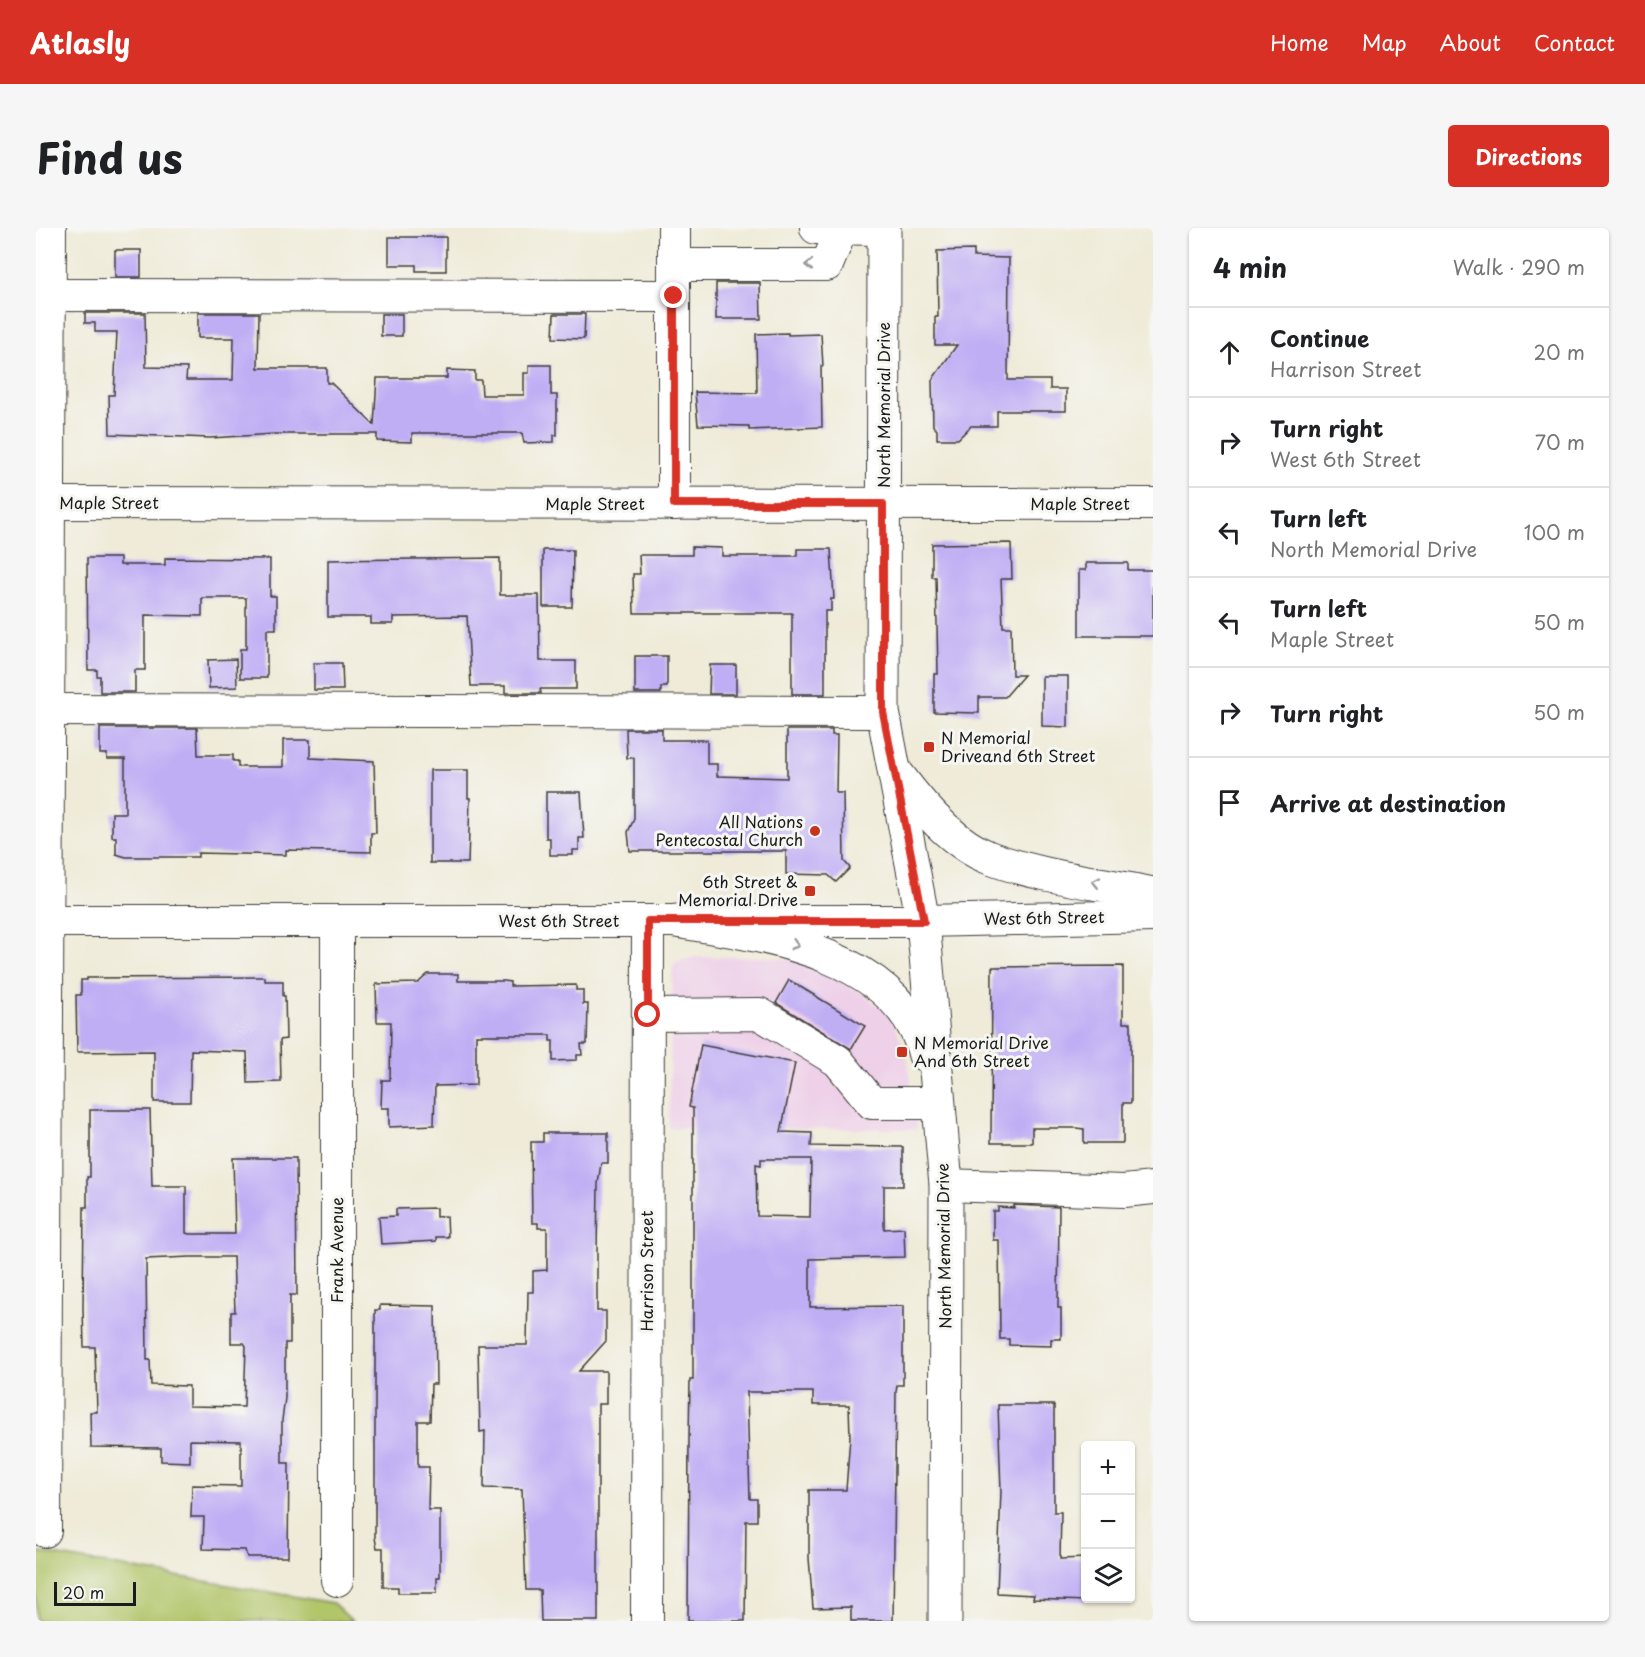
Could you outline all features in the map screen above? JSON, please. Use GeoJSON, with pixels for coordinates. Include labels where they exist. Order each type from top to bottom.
{"type":"FeatureCollection","features":[{"type":"Feature","properties":{"kind":"main road","name":"North Memorial Drive"},"geometry":{"type":"LineString","coordinates":[[884,229],[883,712],[924,921],[937,1103],[946,1185],[945,1621]]}},
{"type":"Feature","properties":{"kind":"main road"},"geometry":{"type":"LineString","coordinates":[[894,768],[925,809],[948,830],[989,857],[1153,894]]}},
{"type":"Feature","properties":{"kind":"main road"},"geometry":{"type":"LineString","coordinates":[[662,921],[758,934],[814,951],[879,985],[908,1014],[922,1043],[937,1103]]}},
{"type":"Feature","properties":{"kind":"street"},"geometry":{"type":"LineString","coordinates":[[45,1531],[42,921],[43,295],[50,228]]}},
{"type":"Feature","properties":{"kind":"street"},"geometry":{"type":"LineString","coordinates":[[674,228],[674,504]]}},
{"type":"Feature","properties":{"kind":"street"},"geometry":{"type":"LineString","coordinates":[[816,228],[884,229]]}},
{"type":"Feature","properties":{"kind":"street"},"geometry":{"type":"LineString","coordinates":[[43,295],[674,280],[827,265],[842,228]]}},
{"type":"Feature","properties":{"kind":"street","name":"Maple Street"},"geometry":{"type":"LineString","coordinates":[[43,503],[1153,504]]}},
{"type":"Feature","properties":{"kind":"street"},"geometry":{"type":"LineString","coordinates":[[43,711],[883,712]]}},
{"type":"Feature","properties":{"kind":"street","name":"West 6th Street"},"geometry":{"type":"LineString","coordinates":[[42,921],[924,921],[1153,916]]}},
{"type":"Feature","properties":{"kind":"street","name":"Frank Avenue"},"geometry":{"type":"LineString","coordinates":[[337,921],[337,1580]]}},
{"type":"Feature","properties":{"kind":"street","name":"Harrison Street"},"geometry":{"type":"LineString","coordinates":[[646,1621],[648,1015],[662,921]]}},
{"type":"Feature","properties":{"kind":"street"},"geometry":{"type":"LineString","coordinates":[[648,1015],[760,1014],[838,1061],[872,1103],[937,1103]]}},
{"type":"Feature","properties":{"kind":"street"},"geometry":{"type":"LineString","coordinates":[[946,1185],[1124,1191],[1153,1188]]}},
{"type":"Feature","properties":{"kind":"shaded area"},"geometry":{"type":"Polygon","coordinates":[[[694,957],[765,957],[820,962],[892,1016],[908,1060],[917,1129],[669,1128],[672,972],[674,965],[679,961],[694,957]]]}},
{"type":"Feature","properties":{"kind":"green space"},"geometry":{"type":"Polygon","coordinates":[[[36,1552],[333,1603],[352,1621],[36,1621],[36,1552]]]}},
{"type":"Feature","properties":{"kind":"building"},"geometry":{"type":"Polygon","coordinates":[[[389,237],[446,237],[446,271],[416,271],[416,265],[389,265],[389,237]]]}},
{"type":"Feature","properties":{"kind":"building"},"geometry":{"type":"Polygon","coordinates":[[[115,250],[141,250],[141,277],[115,277],[115,250]]]}},
{"type":"Feature","properties":{"kind":"building"},"geometry":{"type":"Polygon","coordinates":[[[974,250],[974,257],[1009,258],[1008,380],[1050,380],[1050,389],[1066,389],[1066,411],[997,411],[997,426],[971,426],[958,439],[937,439],[937,430],[933,426],[932,380],[957,345],[935,345],[935,317],[938,317],[937,251],[974,250]]]}},
{"type":"Feature","properties":{"kind":"building"},"geometry":{"type":"Polygon","coordinates":[[[716,283],[760,283],[761,319],[716,319],[716,283]]]}},
{"type":"Feature","properties":{"kind":"building"},"geometry":{"type":"Polygon","coordinates":[[[85,313],[145,313],[146,367],[187,368],[186,380],[233,380],[234,338],[198,338],[198,313],[259,313],[258,368],[327,368],[327,383],[331,383],[374,425],[377,378],[447,378],[447,370],[475,371],[475,380],[481,380],[482,395],[524,395],[524,373],[529,373],[529,365],[551,365],[551,395],[557,395],[557,435],[554,435],[554,442],[524,443],[522,433],[412,433],[412,442],[377,441],[377,434],[274,434],[210,438],[110,434],[109,395],[114,395],[117,332],[95,332],[95,323],[85,323],[85,313]]]}},
{"type":"Feature","properties":{"kind":"building"},"geometry":{"type":"Polygon","coordinates":[[[381,314],[402,314],[402,336],[381,336],[381,314]]]}},
{"type":"Feature","properties":{"kind":"building"},"geometry":{"type":"Polygon","coordinates":[[[554,314],[585,314],[584,339],[553,338],[554,314]]]}},
{"type":"Feature","properties":{"kind":"building"},"geometry":{"type":"Polygon","coordinates":[[[788,333],[788,335],[821,334],[822,427],[749,430],[749,426],[698,425],[695,392],[757,393],[756,334],[788,333]]]}},
{"type":"Feature","properties":{"kind":"building"},"geometry":{"type":"Polygon","coordinates":[[[1011,543],[1012,579],[1001,579],[1003,627],[1011,627],[1012,675],[1024,675],[1005,697],[979,697],[979,713],[934,712],[934,674],[938,674],[936,577],[932,577],[932,544],[1011,543]]]}},
{"type":"Feature","properties":{"kind":"building"},"geometry":{"type":"Polygon","coordinates":[[[692,547],[722,548],[722,556],[797,556],[797,549],[831,549],[834,599],[831,599],[831,611],[825,611],[825,694],[792,694],[792,613],[634,613],[633,574],[640,574],[639,555],[692,555],[692,547]]]}},
{"type":"Feature","properties":{"kind":"building"},"geometry":{"type":"Polygon","coordinates":[[[543,550],[573,550],[572,607],[543,607],[543,550]]]}},
{"type":"Feature","properties":{"kind":"building"},"geometry":{"type":"Polygon","coordinates":[[[87,558],[120,558],[120,565],[165,565],[165,558],[270,559],[270,596],[276,596],[276,629],[267,629],[267,678],[240,678],[240,649],[246,649],[246,598],[202,598],[202,616],[145,615],[145,670],[135,670],[135,692],[100,692],[100,676],[97,676],[97,670],[88,670],[87,558]]]}},
{"type":"Feature","properties":{"kind":"building"},"geometry":{"type":"Polygon","coordinates":[[[500,558],[500,595],[539,595],[540,661],[576,661],[576,689],[540,689],[541,693],[505,693],[505,686],[471,686],[467,616],[393,617],[393,624],[371,624],[371,617],[328,617],[328,560],[500,558]]]}},
{"type":"Feature","properties":{"kind":"building"},"geometry":{"type":"Polygon","coordinates":[[[1086,563],[1128,563],[1128,570],[1153,570],[1153,636],[1079,636],[1079,570],[1086,570],[1086,563]]]}},
{"type":"Feature","properties":{"kind":"building"},"geometry":{"type":"Polygon","coordinates":[[[635,656],[667,656],[667,687],[661,687],[661,693],[635,693],[635,656]]]}},
{"type":"Feature","properties":{"kind":"building"},"geometry":{"type":"Polygon","coordinates":[[[236,659],[237,687],[209,688],[208,660],[236,659]]]}},
{"type":"Feature","properties":{"kind":"building"},"geometry":{"type":"Polygon","coordinates":[[[314,663],[342,663],[343,690],[314,690],[314,663]]]}},
{"type":"Feature","properties":{"kind":"building"},"geometry":{"type":"Polygon","coordinates":[[[710,665],[736,665],[736,694],[709,694],[710,665]]]}},
{"type":"Feature","properties":{"kind":"building"},"geometry":{"type":"Polygon","coordinates":[[[1042,676],[1068,676],[1068,727],[1042,726],[1042,676]]]}},
{"type":"Feature","properties":{"kind":"building"},"geometry":{"type":"Polygon","coordinates":[[[100,728],[197,728],[198,755],[233,755],[233,761],[238,761],[238,767],[283,767],[283,740],[310,740],[310,758],[374,761],[376,833],[371,833],[371,852],[286,850],[286,855],[198,853],[198,857],[126,857],[116,854],[116,837],[112,837],[112,813],[125,813],[125,759],[107,759],[107,754],[100,754],[100,728]]]}},
{"type":"Feature","properties":{"kind":"building"},"geometry":{"type":"Polygon","coordinates":[[[626,729],[662,729],[662,740],[707,740],[707,764],[717,764],[717,776],[787,778],[787,730],[832,730],[832,735],[837,735],[836,793],[843,793],[844,861],[850,868],[836,882],[828,875],[786,874],[786,851],[630,851],[628,832],[634,819],[634,758],[627,758],[626,729]]]}},
{"type":"Feature","properties":{"kind":"building"},"geometry":{"type":"Polygon","coordinates":[[[430,770],[468,770],[468,798],[470,798],[468,863],[430,863],[430,770]]]}},
{"type":"Feature","properties":{"kind":"building"},"geometry":{"type":"Polygon","coordinates":[[[546,792],[581,792],[584,838],[579,838],[579,850],[573,850],[573,855],[550,855],[550,838],[546,838],[546,792]]]}},
{"type":"Feature","properties":{"kind":"building"},"geometry":{"type":"Polygon","coordinates":[[[1123,966],[1123,1023],[1131,1023],[1131,1103],[1123,1103],[1123,1143],[1084,1143],[1084,1129],[1032,1128],[1032,1143],[991,1143],[992,967],[1123,966]]]}},
{"type":"Feature","properties":{"kind":"building"},"geometry":{"type":"Polygon","coordinates":[[[428,974],[458,974],[458,981],[504,981],[510,982],[510,986],[576,985],[576,990],[583,990],[583,1004],[588,1004],[587,1044],[581,1044],[582,1055],[577,1055],[577,1060],[553,1061],[553,1041],[550,1041],[550,1035],[476,1035],[476,1085],[435,1086],[434,1125],[389,1127],[389,1108],[381,1108],[382,1080],[390,1080],[391,1022],[377,1022],[376,984],[418,983],[428,974]]]}},
{"type":"Feature","properties":{"kind":"building"},"geometry":{"type":"Polygon","coordinates":[[[265,977],[265,981],[283,981],[286,1039],[280,1040],[281,1082],[248,1083],[247,1052],[191,1050],[190,1102],[154,1102],[154,1051],[77,1052],[76,995],[81,995],[81,980],[87,980],[87,978],[265,977]]]}},
{"type":"Feature","properties":{"kind":"building"},"geometry":{"type":"Polygon","coordinates":[[[789,980],[865,1026],[851,1049],[776,1003],[789,980]]]}},
{"type":"Feature","properties":{"kind":"building"},"geometry":{"type":"Polygon","coordinates":[[[701,1045],[795,1063],[781,1132],[812,1133],[811,1146],[903,1147],[903,1186],[884,1186],[884,1229],[904,1228],[905,1257],[810,1259],[810,1307],[903,1306],[903,1385],[897,1385],[896,1392],[893,1621],[851,1621],[851,1607],[813,1608],[809,1558],[809,1490],[846,1490],[850,1437],[849,1405],[813,1405],[813,1392],[747,1392],[750,1499],[757,1499],[757,1521],[746,1521],[745,1621],[688,1621],[690,1380],[693,1380],[693,1108],[689,1107],[701,1045]],[[761,1159],[761,1165],[756,1164],[757,1216],[810,1217],[811,1159],[761,1159]]]}},
{"type":"Feature","properties":{"kind":"building"},"geometry":{"type":"Polygon","coordinates":[[[90,1110],[150,1110],[152,1186],[186,1186],[186,1233],[235,1234],[233,1158],[296,1158],[297,1295],[290,1295],[290,1343],[285,1343],[285,1398],[282,1420],[282,1463],[289,1463],[288,1557],[247,1557],[245,1550],[203,1549],[204,1517],[191,1517],[192,1485],[241,1486],[241,1441],[190,1440],[190,1462],[161,1461],[161,1448],[91,1447],[90,1412],[97,1412],[95,1347],[84,1347],[83,1308],[84,1207],[87,1207],[87,1177],[90,1177],[90,1110]],[[233,1257],[146,1259],[147,1360],[150,1360],[151,1385],[189,1386],[189,1406],[244,1407],[246,1346],[244,1343],[231,1343],[231,1312],[235,1312],[233,1257]]]}},
{"type":"Feature","properties":{"kind":"building"},"geometry":{"type":"Polygon","coordinates":[[[543,1133],[608,1133],[608,1163],[601,1163],[598,1184],[597,1253],[597,1311],[606,1311],[606,1341],[579,1371],[606,1371],[606,1404],[598,1404],[598,1621],[541,1621],[540,1590],[526,1590],[522,1489],[484,1488],[485,1431],[480,1432],[478,1345],[527,1345],[528,1292],[533,1292],[533,1271],[547,1270],[547,1228],[538,1228],[538,1223],[532,1223],[531,1142],[543,1142],[543,1133]]]}},
{"type":"Feature","properties":{"kind":"building"},"geometry":{"type":"Polygon","coordinates":[[[1014,1205],[1059,1207],[1058,1308],[1061,1308],[1061,1339],[1051,1339],[1051,1346],[1009,1345],[1009,1339],[1000,1339],[999,1240],[993,1240],[993,1211],[998,1211],[998,1207],[1014,1208],[1014,1205]]]}},
{"type":"Feature","properties":{"kind":"building"},"geometry":{"type":"Polygon","coordinates":[[[436,1208],[436,1217],[447,1216],[448,1237],[436,1237],[436,1241],[381,1244],[379,1217],[396,1216],[396,1209],[436,1208]]]}},
{"type":"Feature","properties":{"kind":"building"},"geometry":{"type":"Polygon","coordinates":[[[380,1305],[435,1306],[436,1384],[431,1384],[430,1421],[418,1421],[418,1467],[429,1467],[428,1510],[440,1510],[440,1577],[437,1577],[437,1593],[398,1593],[398,1587],[383,1587],[383,1548],[377,1548],[375,1538],[375,1310],[380,1310],[380,1305]]]}},
{"type":"Feature","properties":{"kind":"building"},"geometry":{"type":"Polygon","coordinates":[[[998,1405],[1054,1405],[1054,1512],[1061,1512],[1060,1559],[1081,1558],[1081,1601],[1033,1599],[1034,1595],[997,1593],[1001,1491],[998,1405]]]}},
{"type":"Feature","properties":{"kind":"place","name":"N Memorial Driveand 6th Street"},"geometry":{"type":"Point","coordinates":[929,747]}},
{"type":"Feature","properties":{"kind":"place","name":"All Nations Pentecostal Church"},"geometry":{"type":"Point","coordinates":[815,831]}},
{"type":"Feature","properties":{"kind":"place","name":"6th Street & Memorial Drive"},"geometry":{"type":"Point","coordinates":[810,891]}},
{"type":"Feature","properties":{"kind":"place","name":"N Memorial Drive And 6th Street"},"geometry":{"type":"Point","coordinates":[902,1052]}},
{"type":"Feature","properties":{"kind":"route"},"geometry":{"type":"LineString","coordinates":[[648,1015],[648,921],[924,921],[883,712],[883,504],[674,504],[674,296]]}}]}
